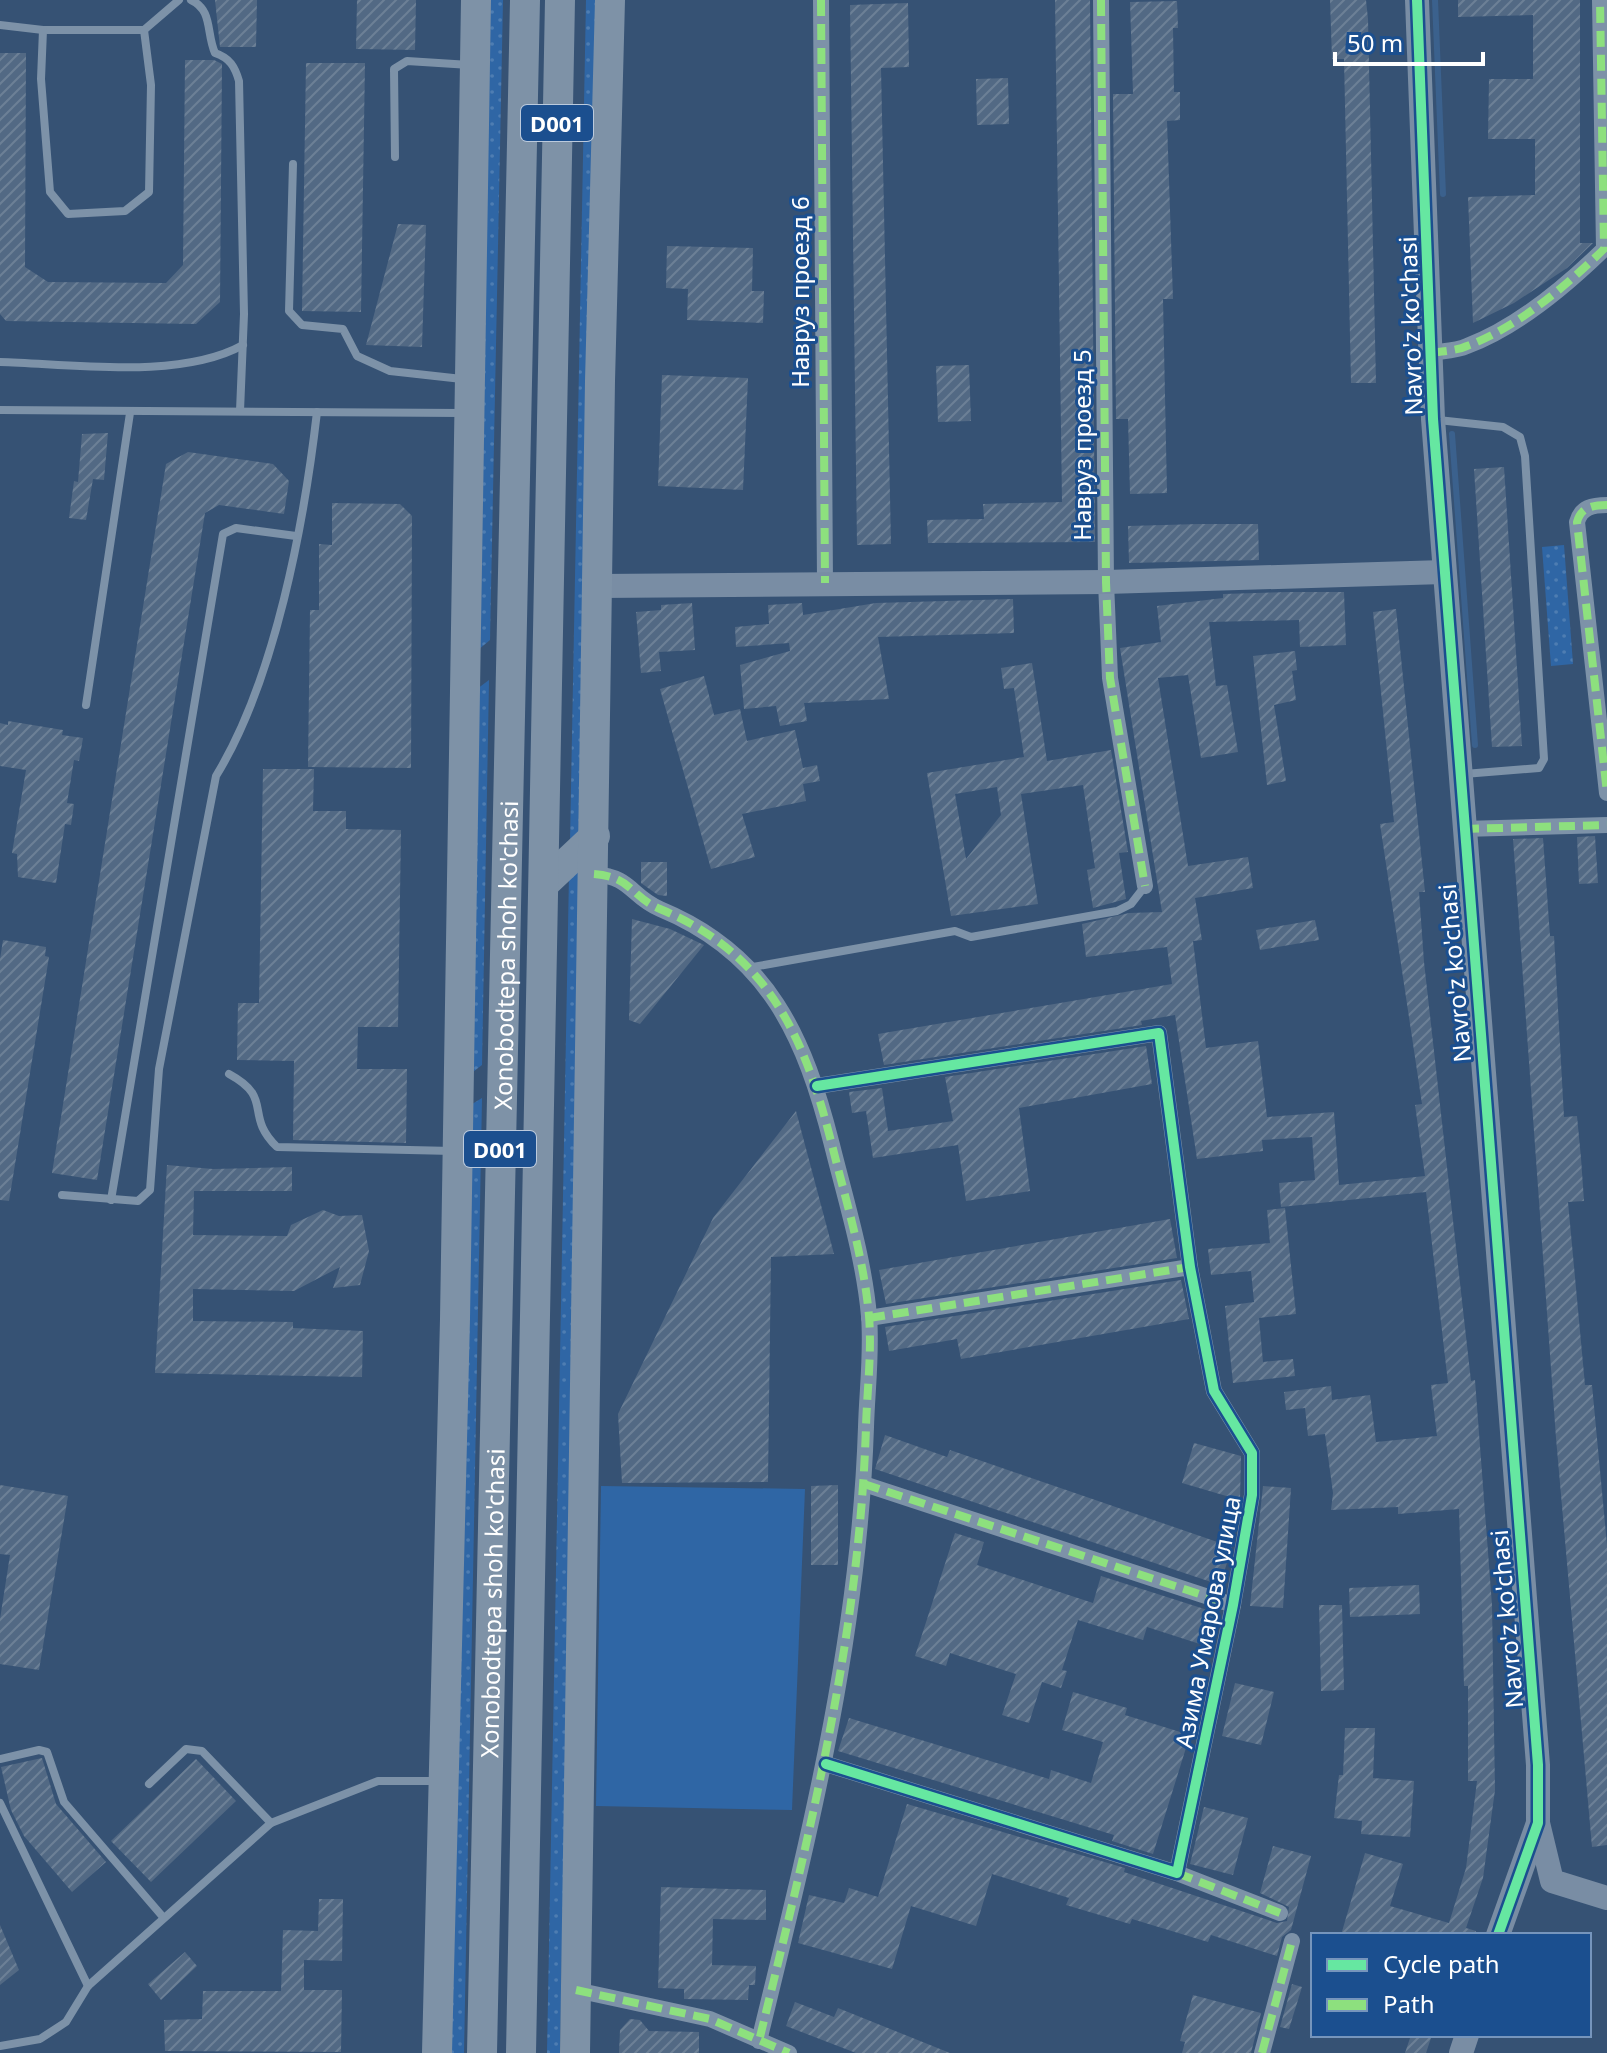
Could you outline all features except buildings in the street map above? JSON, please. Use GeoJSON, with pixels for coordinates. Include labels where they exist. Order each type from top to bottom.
{"type":"FeatureCollection","features":[{"type":"Feature","properties":{"kind":"highway"},"geometry":{"type":"LineString","coordinates":[[437,2053],[458,1151],[476,0]]}},
{"type":"Feature","properties":{"kind":"highway","name":"Xonobodtepa shoh ko'chasi"},"geometry":{"type":"LineString","coordinates":[[482,2053],[525,0]]}},
{"type":"Feature","properties":{"kind":"highway","name":"Xonobodtepa shoh ko'chasi"},"geometry":{"type":"LineString","coordinates":[[521,2053],[560,0]]}},
{"type":"Feature","properties":{"kind":"highway"},"geometry":{"type":"LineString","coordinates":[[575,2053],[610,0]]}},
{"type":"Feature","properties":{"kind":"highway"},"geometry":{"type":"LineString","coordinates":[[519,246],[555,247]]}},
{"type":"Feature","properties":{"kind":"highway"},"geometry":{"type":"LineString","coordinates":[[466,690],[511,620]]}},
{"type":"Feature","properties":{"kind":"highway"},"geometry":{"type":"LineString","coordinates":[[544,884],[595,836]]}},
{"type":"Feature","properties":{"kind":"highway"},"geometry":{"type":"LineString","coordinates":[[458,1110],[502,1051]]}},
{"type":"Feature","properties":{"kind":"street","name":"Навруз проезд 6"},"geometry":{"type":"LineString","coordinates":[[821,0],[825,583]]}},
{"type":"Feature","properties":{"kind":"street","name":"Навруз проезд 5"},"geometry":{"type":"LineString","coordinates":[[1101,0],[1106,582],[1110,678],[1145,886]]}},
{"type":"Feature","properties":{"kind":"street","name":"Navro'z ko'chasi"},"geometry":{"type":"LineString","coordinates":[[1417,0],[1433,419],[1537,1749],[1538,1823],[1499,1933]]}},
{"type":"Feature","properties":{"kind":"street"},"geometry":{"type":"LineString","coordinates":[[1431,353],[1466,347],[1504,327],[1572,280],[1604,249],[1600,0]]}},
{"type":"Feature","properties":{"kind":"street"},"geometry":{"type":"LineString","coordinates":[[1607,505],[1591,506],[1579,515],[1577,522],[1600,669],[1607,793]]}},
{"type":"Feature","properties":{"kind":"street"},"geometry":{"type":"LineString","coordinates":[[599,586],[1106,582],[1444,572]]}},
{"type":"Feature","properties":{"kind":"street"},"geometry":{"type":"LineString","coordinates":[[1463,829],[1607,825]]}},
{"type":"Feature","properties":{"kind":"street"},"geometry":{"type":"LineString","coordinates":[[594,874],[619,878],[645,902],[707,930],[782,1008],[817,1086],[860,1259],[869,1318],[864,1484],[855,1582],[826,1764],[759,2041]]}},
{"type":"Feature","properties":{"kind":"street","name":"Азима Умарова улица"},"geometry":{"type":"LineString","coordinates":[[817,1086],[1159,1033],[1190,1267],[1214,1391],[1252,1453],[1252,1495],[1233,1605],[1177,1873]]}},
{"type":"Feature","properties":{"kind":"street"},"geometry":{"type":"LineString","coordinates":[[869,1318],[1190,1267]]}},
{"type":"Feature","properties":{"kind":"street","name":"Азима Умарова улица"},"geometry":{"type":"LineString","coordinates":[[864,1484],[1233,1605]]}},
{"type":"Feature","properties":{"kind":"street"},"geometry":{"type":"LineString","coordinates":[[826,1764],[1177,1873],[1280,1913]]}},
{"type":"Feature","properties":{"kind":"street"},"geometry":{"type":"LineString","coordinates":[[1538,1823],[1552,1881]]}},
{"type":"Feature","properties":{"kind":"street"},"geometry":{"type":"LineString","coordinates":[[1517,1876],[1552,1881],[1607,1898]]}},
{"type":"Feature","properties":{"kind":"street"},"geometry":{"type":"LineString","coordinates":[[1262,2053],[1292,1941]]}},
{"type":"Feature","properties":{"kind":"street"},"geometry":{"type":"LineString","coordinates":[[576,1990],[710,2019],[789,2053]]}},
{"type":"Feature","properties":{"kind":"lane"},"geometry":{"type":"LineString","coordinates":[[0,25],[43,30],[144,30],[179,0]]}},
{"type":"Feature","properties":{"kind":"lane"},"geometry":{"type":"LineString","coordinates":[[191,0],[200,4],[207,14],[215,53],[225,56],[235,67],[239,81],[243,345],[240,411]]}},
{"type":"Feature","properties":{"kind":"lane"},"geometry":{"type":"LineString","coordinates":[[43,30],[41,79],[50,192],[68,214],[125,211],[149,192],[151,85],[144,30]]}},
{"type":"Feature","properties":{"kind":"lane"},"geometry":{"type":"LineString","coordinates":[[395,157],[394,69],[407,61],[475,65]]}},
{"type":"Feature","properties":{"kind":"lane"},"geometry":{"type":"LineString","coordinates":[[293,164],[289,311],[302,325],[343,329],[357,356],[390,371],[450,380],[471,379]]}},
{"type":"Feature","properties":{"kind":"lane"},"geometry":{"type":"LineString","coordinates":[[0,362],[188,366],[221,357],[243,345]]}},
{"type":"Feature","properties":{"kind":"lane"},"geometry":{"type":"LineString","coordinates":[[0,410],[471,413]]}},
{"type":"Feature","properties":{"kind":"lane"},"geometry":{"type":"LineString","coordinates":[[62,1195],[138,1201],[150,1190],[159,1069],[216,776],[242,726],[280,612],[311,465],[317,412]]}},
{"type":"Feature","properties":{"kind":"lane"},"geometry":{"type":"LineString","coordinates":[[86,705],[130,413]]}},
{"type":"Feature","properties":{"kind":"lane"},"geometry":{"type":"LineString","coordinates":[[1433,419],[1503,427],[1520,437],[1525,456],[1544,759],[1539,768],[1525,771],[1459,774]]}},
{"type":"Feature","properties":{"kind":"lane"},"geometry":{"type":"LineString","coordinates":[[111,1200],[223,534],[236,528],[296,536]]}},
{"type":"Feature","properties":{"kind":"lane"},"geometry":{"type":"LineString","coordinates":[[746,969],[955,931],[971,937],[1117,911],[1131,904],[1145,886]]}},
{"type":"Feature","properties":{"kind":"lane"},"geometry":{"type":"LineString","coordinates":[[229,1074],[249,1085],[256,1093],[258,1120],[264,1134],[277,1147],[458,1151]]}},
{"type":"Feature","properties":{"kind":"lane"},"geometry":{"type":"LineString","coordinates":[[149,1784],[186,1749],[202,1751],[271,1823]]}},
{"type":"Feature","properties":{"kind":"lane"},"geometry":{"type":"LineString","coordinates":[[0,1759],[39,1750],[47,1752],[64,1802],[163,1917]]}},
{"type":"Feature","properties":{"kind":"lane"},"geometry":{"type":"LineString","coordinates":[[0,2046],[49,2035],[66,2022],[88,1986],[271,1823],[378,1781],[443,1782]]}},
{"type":"Feature","properties":{"kind":"lane"},"geometry":{"type":"LineString","coordinates":[[0,1803],[88,1986]]}},
{"type":"Feature","properties":{"kind":"shaded area"},"geometry":{"type":"Polygon","coordinates":[[[484,0],[503,0],[490,640],[478,650],[484,0]]]}},
{"type":"Feature","properties":{"kind":"shaded area"},"geometry":{"type":"Polygon","coordinates":[[[586,0],[599,0],[583,835],[570,841],[586,0]]]}},
{"type":"Feature","properties":{"kind":"shaded area"},"geometry":{"type":"Polygon","coordinates":[[[1564,545],[1573,664],[1551,666],[1542,547],[1564,545]]]}},
{"type":"Feature","properties":{"kind":"shaded area"},"geometry":{"type":"Polygon","coordinates":[[[489,680],[482,1065],[469,1075],[477,689],[489,680]]]}},
{"type":"Feature","properties":{"kind":"shaded area"},"geometry":{"type":"Polygon","coordinates":[[[583,865],[560,2053],[547,2053],[569,875],[583,865]]]}},
{"type":"Feature","properties":{"kind":"shaded area"},"geometry":{"type":"Polygon","coordinates":[[[482,1098],[464,2053],[451,2053],[469,1106],[482,1098]]]}},
{"type":"Feature","properties":{"kind":"shaded area"},"geometry":{"type":"Polygon","coordinates":[[[601,1486],[805,1489],[792,1810],[596,1806],[601,1486]]]}},
{"type":"Feature","properties":{"kind":"waterway"},"geometry":{"type":"LineString","coordinates":[[1435,0],[1443,194]]}},
{"type":"Feature","properties":{"kind":"waterway"},"geometry":{"type":"LineString","coordinates":[[1452,434],[1475,745]]}},
{"type":"Feature","properties":{"kind":"marked path"},"geometry":{"type":"LineString","coordinates":[[821,0],[825,583]]}},
{"type":"Feature","properties":{"kind":"marked path"},"geometry":{"type":"LineString","coordinates":[[1101,0],[1106,582],[1110,678],[1145,886]]}},
{"type":"Feature","properties":{"kind":"marked path"},"geometry":{"type":"LineString","coordinates":[[1431,353],[1463,348],[1505,328],[1557,291],[1604,249],[1600,0]]}},
{"type":"Feature","properties":{"kind":"marked path"},"geometry":{"type":"LineString","coordinates":[[1607,505],[1588,508],[1581,513],[1577,522],[1607,793]]}},
{"type":"Feature","properties":{"kind":"marked path"},"geometry":{"type":"LineString","coordinates":[[1463,829],[1607,825]]}},
{"type":"Feature","properties":{"kind":"marked path"},"geometry":{"type":"LineString","coordinates":[[594,874],[624,883],[650,904],[698,928],[729,950],[755,975],[777,1004],[809,1069],[821,1106],[854,1230],[867,1295],[869,1372],[861,1506],[842,1661],[813,1813],[759,2041]]}},
{"type":"Feature","properties":{"kind":"marked path"},"geometry":{"type":"LineString","coordinates":[[869,1318],[1190,1267]]}},
{"type":"Feature","properties":{"kind":"marked path"},"geometry":{"type":"LineString","coordinates":[[864,1484],[1233,1605]]}},
{"type":"Feature","properties":{"kind":"marked path"},"geometry":{"type":"LineString","coordinates":[[1177,1873],[1280,1913]]}},
{"type":"Feature","properties":{"kind":"marked path"},"geometry":{"type":"LineString","coordinates":[[1262,2053],[1292,1941]]}},
{"type":"Feature","properties":{"kind":"marked path"},"geometry":{"type":"LineString","coordinates":[[576,1990],[710,2019],[789,2053]]}},
{"type":"Feature","properties":{"kind":"cycle path"},"geometry":{"type":"LineString","coordinates":[[1417,0],[1433,419],[1538,1765],[1538,1823],[1499,1933]]}},
{"type":"Feature","properties":{"kind":"cycle path"},"geometry":{"type":"LineString","coordinates":[[817,1086],[1159,1033],[1190,1267],[1214,1391],[1252,1453],[1252,1495],[1233,1605],[1177,1873],[826,1764]]}}]}
